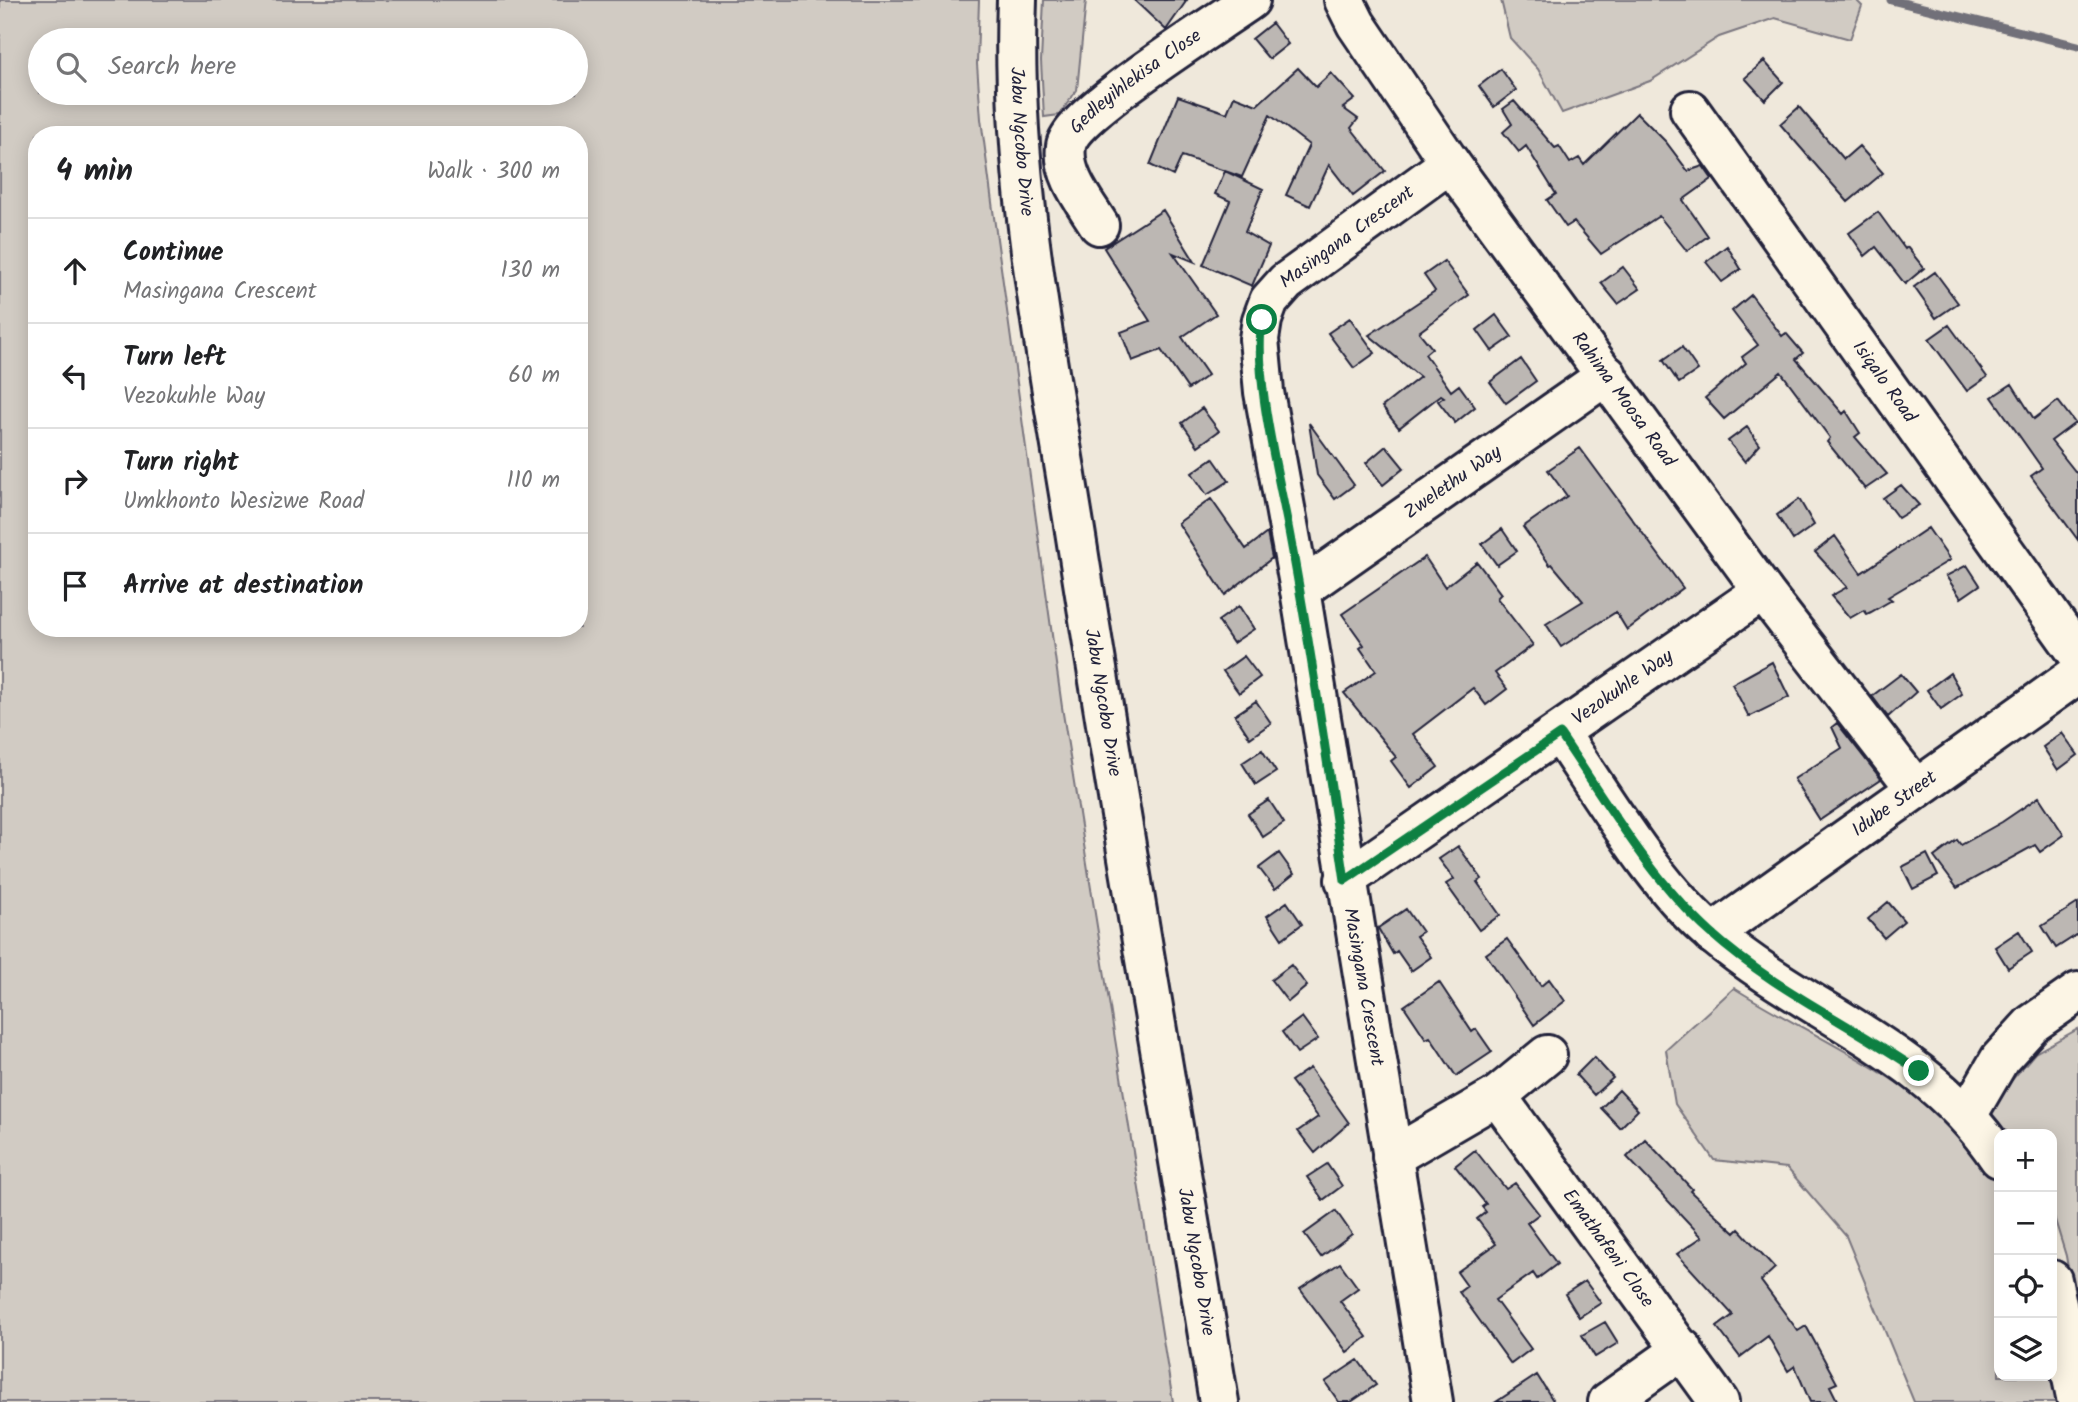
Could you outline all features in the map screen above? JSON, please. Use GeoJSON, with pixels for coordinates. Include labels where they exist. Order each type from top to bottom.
{"type":"FeatureCollection","features":[{"type":"Feature","properties":{"kind":"street","name":"Jabu Ngcobo Drive"},"geometry":{"type":"LineString","coordinates":[[1017,0],[1014,69],[1019,159],[1034,275],[1111,762],[1219,1402]]}},
{"type":"Feature","properties":{"kind":"street","name":"Gedleyihlekisa Close"},"geometry":{"type":"LineString","coordinates":[[1099,225],[1070,173],[1066,146],[1069,135],[1092,111],[1250,0]]}},
{"type":"Feature","properties":{"kind":"street","name":"Rahima Moosa Road"},"geometry":{"type":"LineString","coordinates":[[1344,0],[1356,24],[1450,163],[1763,591],[1916,789]]}},
{"type":"Feature","properties":{"kind":"street","name":"Isiqalo Road"},"geometry":{"type":"LineString","coordinates":[[1690,110],[2078,654]]}},
{"type":"Feature","properties":{"kind":"street","name":"Masingana Crescent"},"geometry":{"type":"LineString","coordinates":[[1433,1402],[1345,880],[1300,590],[1264,391],[1259,339],[1269,301],[1286,282],[1450,163]]}},
{"type":"Feature","properties":{"kind":"street","name":"Zwelethu Way"},"geometry":{"type":"LineString","coordinates":[[1300,590],[1607,375]]}},
{"type":"Feature","properties":{"kind":"street","name":"Vezokuhle Way"},"geometry":{"type":"LineString","coordinates":[[1345,880],[1560,734],[1763,591]]}},
{"type":"Feature","properties":{"kind":"street","name":"Idube Street"},"geometry":{"type":"LineString","coordinates":[[1712,934],[2078,674]]}},
{"type":"Feature","properties":{"kind":"street"},"geometry":{"type":"LineString","coordinates":[[1560,734],[1646,858],[1712,934],[1786,988],[1919,1071],[1968,1114],[1994,1151]]}},
{"type":"Feature","properties":{"kind":"street"},"geometry":{"type":"LineString","coordinates":[[1968,1114],[2000,1059],[2032,1024],[2078,992]]}},
{"type":"Feature","properties":{"kind":"street"},"geometry":{"type":"LineString","coordinates":[[1392,1157],[1497,1096],[1547,1055]]}},
{"type":"Feature","properties":{"kind":"street","name":"Emathafeni Close"},"geometry":{"type":"LineString","coordinates":[[1497,1096],[1719,1402]]}},
{"type":"Feature","properties":{"kind":"street"},"geometry":{"type":"LineString","coordinates":[[2057,1304],[2077,1402]]}},
{"type":"Feature","properties":{"kind":"street"},"geometry":{"type":"LineString","coordinates":[[1608,1402],[1683,1349]]}},
{"type":"Feature","properties":{"kind":"shaded area"},"geometry":{"type":"Polygon","coordinates":[[[0,0],[979,0],[977,64],[993,210],[1062,707],[1173,1402],[0,1402],[0,0]]]}},
{"type":"Feature","properties":{"kind":"shaded area"},"geometry":{"type":"Polygon","coordinates":[[[1044,0],[1086,0],[1077,90],[1059,115],[1044,117],[1041,61],[1044,0]]]}},
{"type":"Feature","properties":{"kind":"shaded area"},"geometry":{"type":"Polygon","coordinates":[[[1501,0],[1856,0],[1862,6],[1850,39],[1775,18],[1719,37],[1650,81],[1562,113],[1538,69],[1510,38],[1501,0]]]}},
{"type":"Feature","properties":{"kind":"shaded area"},"geometry":{"type":"Polygon","coordinates":[[[1734,988],[1878,1071],[1947,1120],[1976,1148],[1994,1171],[1994,1381],[2055,1381],[2060,1402],[1914,1402],[1846,1236],[1787,1168],[1714,1160],[1675,1104],[1666,1050],[1734,988]]]}},
{"type":"Feature","properties":{"kind":"shaded area"},"geometry":{"type":"Polygon","coordinates":[[[2078,1029],[2078,1327],[2066,1256],[2057,1226],[2057,1129],[2003,1129],[1986,1110],[2035,1053],[2078,1029]]]}},
{"type":"Feature","properties":{"kind":"building"},"geometry":{"type":"Polygon","coordinates":[[[1134,0],[1187,0],[1166,30],[1134,0]]]}},
{"type":"Feature","properties":{"kind":"building"},"geometry":{"type":"Polygon","coordinates":[[[1272,23],[1288,44],[1269,59],[1252,39],[1272,23]]]}},
{"type":"Feature","properties":{"kind":"building"},"geometry":{"type":"Polygon","coordinates":[[[1764,61],[1783,82],[1765,100],[1745,78],[1764,61]]]}},
{"type":"Feature","properties":{"kind":"building"},"geometry":{"type":"Polygon","coordinates":[[[1298,68],[1316,87],[1331,73],[1355,99],[1343,108],[1358,119],[1351,128],[1385,171],[1353,196],[1329,165],[1310,206],[1286,195],[1309,145],[1270,115],[1242,177],[1182,156],[1173,176],[1150,165],[1178,96],[1227,113],[1234,96],[1257,105],[1298,68]]]}},
{"type":"Feature","properties":{"kind":"building"},"geometry":{"type":"Polygon","coordinates":[[[1501,69],[1516,90],[1494,107],[1479,86],[1501,69]]]}},
{"type":"Feature","properties":{"kind":"building"},"geometry":{"type":"Polygon","coordinates":[[[1514,101],[1555,148],[1559,146],[1570,163],[1579,158],[1584,165],[1637,113],[1666,142],[1688,171],[1703,166],[1712,179],[1683,200],[1708,236],[1687,251],[1659,216],[1601,254],[1574,222],[1566,227],[1547,200],[1556,194],[1526,146],[1519,152],[1503,132],[1512,124],[1503,109],[1514,101]]]}},
{"type":"Feature","properties":{"kind":"building"},"geometry":{"type":"Polygon","coordinates":[[[1799,107],[1844,159],[1859,146],[1883,173],[1848,202],[1780,124],[1799,107]]]}},
{"type":"Feature","properties":{"kind":"building"},"geometry":{"type":"Polygon","coordinates":[[[1225,171],[1263,189],[1245,232],[1269,246],[1252,286],[1203,265],[1230,201],[1215,194],[1225,171]]]}},
{"type":"Feature","properties":{"kind":"building"},"geometry":{"type":"Polygon","coordinates":[[[1163,210],[1195,262],[1173,253],[1216,314],[1182,337],[1208,375],[1188,389],[1161,350],[1132,361],[1121,332],[1150,321],[1104,248],[1163,210]]]}},
{"type":"Feature","properties":{"kind":"building"},"geometry":{"type":"Polygon","coordinates":[[[1878,212],[1905,249],[1907,247],[1924,268],[1905,284],[1876,247],[1865,256],[1849,233],[1878,212]]]}},
{"type":"Feature","properties":{"kind":"building"},"geometry":{"type":"Polygon","coordinates":[[[1727,246],[1741,269],[1722,282],[1706,262],[1727,246]]]}},
{"type":"Feature","properties":{"kind":"building"},"geometry":{"type":"Polygon","coordinates":[[[1444,261],[1469,295],[1419,332],[1432,348],[1425,354],[1451,391],[1459,385],[1475,407],[1455,423],[1438,401],[1444,397],[1441,395],[1399,428],[1382,407],[1420,377],[1369,335],[1435,291],[1424,275],[1444,261]]]}},
{"type":"Feature","properties":{"kind":"building"},"geometry":{"type":"Polygon","coordinates":[[[1623,267],[1640,289],[1618,304],[1601,283],[1623,267]]]}},
{"type":"Feature","properties":{"kind":"building"},"geometry":{"type":"Polygon","coordinates":[[[1935,272],[1958,303],[1936,318],[1914,287],[1935,272]]]}},
{"type":"Feature","properties":{"kind":"building"},"geometry":{"type":"Polygon","coordinates":[[[1751,295],[1782,336],[1786,333],[1803,353],[1796,359],[1843,414],[1846,411],[1860,433],[1855,437],[1887,474],[1865,489],[1827,442],[1830,438],[1781,372],[1724,419],[1705,398],[1746,363],[1742,357],[1758,345],[1732,311],[1751,295]]]}},
{"type":"Feature","properties":{"kind":"building"},"geometry":{"type":"Polygon","coordinates":[[[1496,315],[1512,337],[1492,351],[1477,330],[1496,315]]]}},
{"type":"Feature","properties":{"kind":"building"},"geometry":{"type":"Polygon","coordinates":[[[1350,318],[1375,353],[1354,368],[1328,333],[1350,318]]]}},
{"type":"Feature","properties":{"kind":"building"},"geometry":{"type":"Polygon","coordinates":[[[1949,325],[1987,377],[1967,391],[1929,339],[1949,325]]]}},
{"type":"Feature","properties":{"kind":"building"},"geometry":{"type":"Polygon","coordinates":[[[1682,347],[1698,370],[1679,383],[1663,360],[1682,347]]]}},
{"type":"Feature","properties":{"kind":"building"},"geometry":{"type":"Polygon","coordinates":[[[1521,359],[1536,381],[1506,403],[1490,382],[1521,359]]]}},
{"type":"Feature","properties":{"kind":"building"},"geometry":{"type":"Polygon","coordinates":[[[2012,384],[2034,419],[2058,401],[2075,423],[2051,441],[2078,475],[2078,540],[2031,476],[2042,468],[1992,397],[2012,384]]]}},
{"type":"Feature","properties":{"kind":"building"},"geometry":{"type":"Polygon","coordinates":[[[1202,408],[1219,431],[1198,446],[1182,423],[1202,408]]]}},
{"type":"Feature","properties":{"kind":"building"},"geometry":{"type":"Polygon","coordinates":[[[1309,423],[1354,485],[1335,499],[1317,475],[1309,423]]]}},
{"type":"Feature","properties":{"kind":"building"},"geometry":{"type":"Polygon","coordinates":[[[1747,427],[1760,445],[1745,462],[1728,441],[1747,427]]]}},
{"type":"Feature","properties":{"kind":"building"},"geometry":{"type":"Polygon","coordinates":[[[1386,446],[1404,468],[1383,485],[1366,463],[1386,446]]]}},
{"type":"Feature","properties":{"kind":"building"},"geometry":{"type":"Polygon","coordinates":[[[1580,448],[1683,588],[1627,630],[1616,612],[1561,647],[1546,624],[1583,601],[1552,564],[1550,565],[1523,527],[1567,496],[1548,470],[1580,448]]]}},
{"type":"Feature","properties":{"kind":"building"},"geometry":{"type":"Polygon","coordinates":[[[1213,458],[1229,481],[1207,495],[1192,473],[1213,458]]]}},
{"type":"Feature","properties":{"kind":"building"},"geometry":{"type":"Polygon","coordinates":[[[1901,485],[1919,505],[1898,518],[1883,498],[1901,485]]]}},
{"type":"Feature","properties":{"kind":"building"},"geometry":{"type":"Polygon","coordinates":[[[1211,499],[1246,549],[1267,533],[1272,558],[1225,595],[1178,523],[1211,499]]]}},
{"type":"Feature","properties":{"kind":"building"},"geometry":{"type":"Polygon","coordinates":[[[1799,499],[1814,525],[1793,540],[1777,515],[1799,499]]]}},
{"type":"Feature","properties":{"kind":"building"},"geometry":{"type":"Polygon","coordinates":[[[1928,528],[1950,560],[1888,597],[1892,600],[1867,614],[1864,610],[1850,618],[1831,596],[1847,587],[1815,552],[1835,536],[1861,573],[1928,528]]]}},
{"type":"Feature","properties":{"kind":"building"},"geometry":{"type":"Polygon","coordinates":[[[1502,529],[1517,551],[1497,565],[1482,544],[1502,529]]]}},
{"type":"Feature","properties":{"kind":"building"},"geometry":{"type":"Polygon","coordinates":[[[1425,557],[1445,587],[1477,562],[1501,594],[1497,598],[1533,645],[1495,673],[1507,689],[1486,705],[1473,688],[1413,734],[1438,767],[1411,788],[1391,761],[1396,757],[1344,693],[1376,671],[1360,648],[1364,645],[1342,614],[1425,557]]]}},
{"type":"Feature","properties":{"kind":"building"},"geometry":{"type":"Polygon","coordinates":[[[1967,565],[1980,585],[1961,598],[1946,576],[1967,565]]]}},
{"type":"Feature","properties":{"kind":"building"},"geometry":{"type":"Polygon","coordinates":[[[1239,606],[1254,629],[1233,643],[1218,621],[1239,606]]]}},
{"type":"Feature","properties":{"kind":"building"},"geometry":{"type":"Polygon","coordinates":[[[1244,656],[1260,677],[1239,693],[1223,671],[1244,656]]]}},
{"type":"Feature","properties":{"kind":"building"},"geometry":{"type":"Polygon","coordinates":[[[1772,662],[1789,697],[1749,717],[1732,684],[1772,662]]]}},
{"type":"Feature","properties":{"kind":"building"},"geometry":{"type":"Polygon","coordinates":[[[1950,673],[1962,694],[1941,709],[1927,690],[1950,673]]]}},
{"type":"Feature","properties":{"kind":"building"},"geometry":{"type":"Polygon","coordinates":[[[1901,674],[1916,692],[1888,717],[1872,696],[1901,674]]]}},
{"type":"Feature","properties":{"kind":"building"},"geometry":{"type":"Polygon","coordinates":[[[1256,701],[1271,723],[1250,738],[1235,715],[1256,701]]]}},
{"type":"Feature","properties":{"kind":"building"},"geometry":{"type":"Polygon","coordinates":[[[1837,723],[1881,779],[1820,820],[1794,779],[1842,748],[1832,727],[1837,723]]]}},
{"type":"Feature","properties":{"kind":"building"},"geometry":{"type":"Polygon","coordinates":[[[2062,733],[2078,755],[2058,770],[2043,747],[2062,733]]]}},
{"type":"Feature","properties":{"kind":"building"},"geometry":{"type":"Polygon","coordinates":[[[1262,750],[1276,772],[1256,785],[1242,763],[1262,750]]]}},
{"type":"Feature","properties":{"kind":"building"},"geometry":{"type":"Polygon","coordinates":[[[2039,797],[2064,835],[2040,852],[2035,845],[1957,888],[1934,857],[1957,840],[1961,845],[2002,822],[2039,797]]]}},
{"type":"Feature","properties":{"kind":"building"},"geometry":{"type":"Polygon","coordinates":[[[1269,800],[1284,823],[1263,837],[1248,814],[1269,800]]]}},
{"type":"Feature","properties":{"kind":"building"},"geometry":{"type":"Polygon","coordinates":[[[1458,846],[1482,879],[1477,882],[1500,915],[1479,930],[1446,884],[1454,879],[1439,859],[1458,846]]]}},
{"type":"Feature","properties":{"kind":"building"},"geometry":{"type":"Polygon","coordinates":[[[1279,853],[1294,874],[1275,889],[1259,868],[1279,853]]]}},
{"type":"Feature","properties":{"kind":"building"},"geometry":{"type":"Polygon","coordinates":[[[1927,854],[1938,876],[1913,889],[1902,867],[1927,854]]]}},
{"type":"Feature","properties":{"kind":"building"},"geometry":{"type":"Polygon","coordinates":[[[1287,902],[1302,924],[1282,939],[1267,916],[1287,902]]]}},
{"type":"Feature","properties":{"kind":"building"},"geometry":{"type":"Polygon","coordinates":[[[1888,902],[1904,921],[1884,938],[1868,919],[1888,902]]]}},
{"type":"Feature","properties":{"kind":"building"},"geometry":{"type":"Polygon","coordinates":[[[2078,903],[2078,934],[2056,948],[2042,926],[2078,903]]]}},
{"type":"Feature","properties":{"kind":"building"},"geometry":{"type":"Polygon","coordinates":[[[1406,909],[1422,932],[1416,936],[1431,957],[1411,971],[1397,951],[1393,954],[1378,928],[1406,909]]]}},
{"type":"Feature","properties":{"kind":"building"},"geometry":{"type":"Polygon","coordinates":[[[2019,931],[2032,952],[2008,968],[1995,947],[2019,931]]]}},
{"type":"Feature","properties":{"kind":"building"},"geometry":{"type":"Polygon","coordinates":[[[1507,939],[1541,986],[1549,979],[1565,1001],[1534,1025],[1486,954],[1507,939]]]}},
{"type":"Feature","properties":{"kind":"building"},"geometry":{"type":"Polygon","coordinates":[[[1291,965],[1307,986],[1288,1002],[1271,980],[1291,965]]]}},
{"type":"Feature","properties":{"kind":"building"},"geometry":{"type":"Polygon","coordinates":[[[1439,982],[1472,1032],[1476,1029],[1492,1052],[1456,1076],[1430,1037],[1426,1039],[1404,1006],[1439,982]]]}},
{"type":"Feature","properties":{"kind":"building"},"geometry":{"type":"Polygon","coordinates":[[[1302,1017],[1318,1039],[1297,1053],[1282,1032],[1302,1017]]]}},
{"type":"Feature","properties":{"kind":"building"},"geometry":{"type":"Polygon","coordinates":[[[1594,1057],[1613,1078],[1594,1095],[1576,1075],[1594,1057]]]}},
{"type":"Feature","properties":{"kind":"building"},"geometry":{"type":"Polygon","coordinates":[[[1310,1068],[1349,1123],[1315,1153],[1298,1131],[1318,1117],[1291,1081],[1310,1068]]]}},
{"type":"Feature","properties":{"kind":"building"},"geometry":{"type":"Polygon","coordinates":[[[1619,1090],[1638,1110],[1620,1128],[1601,1108],[1619,1090]]]}},
{"type":"Feature","properties":{"kind":"building"},"geometry":{"type":"Polygon","coordinates":[[[1645,1139],[1692,1189],[1690,1191],[1735,1233],[1739,1229],[1775,1268],[1761,1281],[1798,1331],[1806,1326],[1837,1383],[1830,1386],[1838,1402],[1810,1402],[1795,1366],[1788,1371],[1768,1336],[1740,1357],[1717,1327],[1733,1315],[1677,1254],[1702,1237],[1627,1157],[1645,1139]]]}},
{"type":"Feature","properties":{"kind":"building"},"geometry":{"type":"Polygon","coordinates":[[[1475,1150],[1506,1189],[1515,1183],[1539,1214],[1527,1223],[1557,1264],[1537,1279],[1533,1273],[1495,1300],[1531,1349],[1511,1364],[1459,1292],[1467,1286],[1457,1272],[1496,1244],[1477,1219],[1486,1212],[1482,1207],[1486,1204],[1455,1166],[1475,1150]]]}},
{"type":"Feature","properties":{"kind":"building"},"geometry":{"type":"Polygon","coordinates":[[[1327,1164],[1342,1186],[1323,1200],[1307,1177],[1327,1164]]]}},
{"type":"Feature","properties":{"kind":"building"},"geometry":{"type":"Polygon","coordinates":[[[1336,1211],[1352,1234],[1321,1257],[1304,1234],[1336,1211]]]}},
{"type":"Feature","properties":{"kind":"building"},"geometry":{"type":"Polygon","coordinates":[[[1340,1263],[1358,1288],[1340,1301],[1367,1337],[1347,1352],[1300,1289],[1340,1263]]]}},
{"type":"Feature","properties":{"kind":"building"},"geometry":{"type":"Polygon","coordinates":[[[1585,1281],[1601,1303],[1579,1317],[1565,1294],[1585,1281]]]}},
{"type":"Feature","properties":{"kind":"building"},"geometry":{"type":"Polygon","coordinates":[[[1605,1322],[1618,1343],[1595,1357],[1582,1335],[1605,1322]]]}},
{"type":"Feature","properties":{"kind":"building"},"geometry":{"type":"Polygon","coordinates":[[[1358,1360],[1376,1385],[1351,1402],[1339,1402],[1325,1382],[1358,1360]]]}},
{"type":"Feature","properties":{"kind":"building"},"geometry":{"type":"Polygon","coordinates":[[[1537,1375],[1554,1402],[1496,1402],[1537,1375]]]}},
{"type":"Feature","properties":{"kind":"waterway"},"geometry":{"type":"LineString","coordinates":[[1891,0],[2078,46]]}},
{"type":"Feature","properties":{"kind":"route"},"geometry":{"type":"LineString","coordinates":[[1262,320],[1259,339],[1264,391],[1300,590],[1345,880],[1560,734],[1646,858],[1712,934],[1796,995],[1885,1047],[1919,1071]]}}]}
